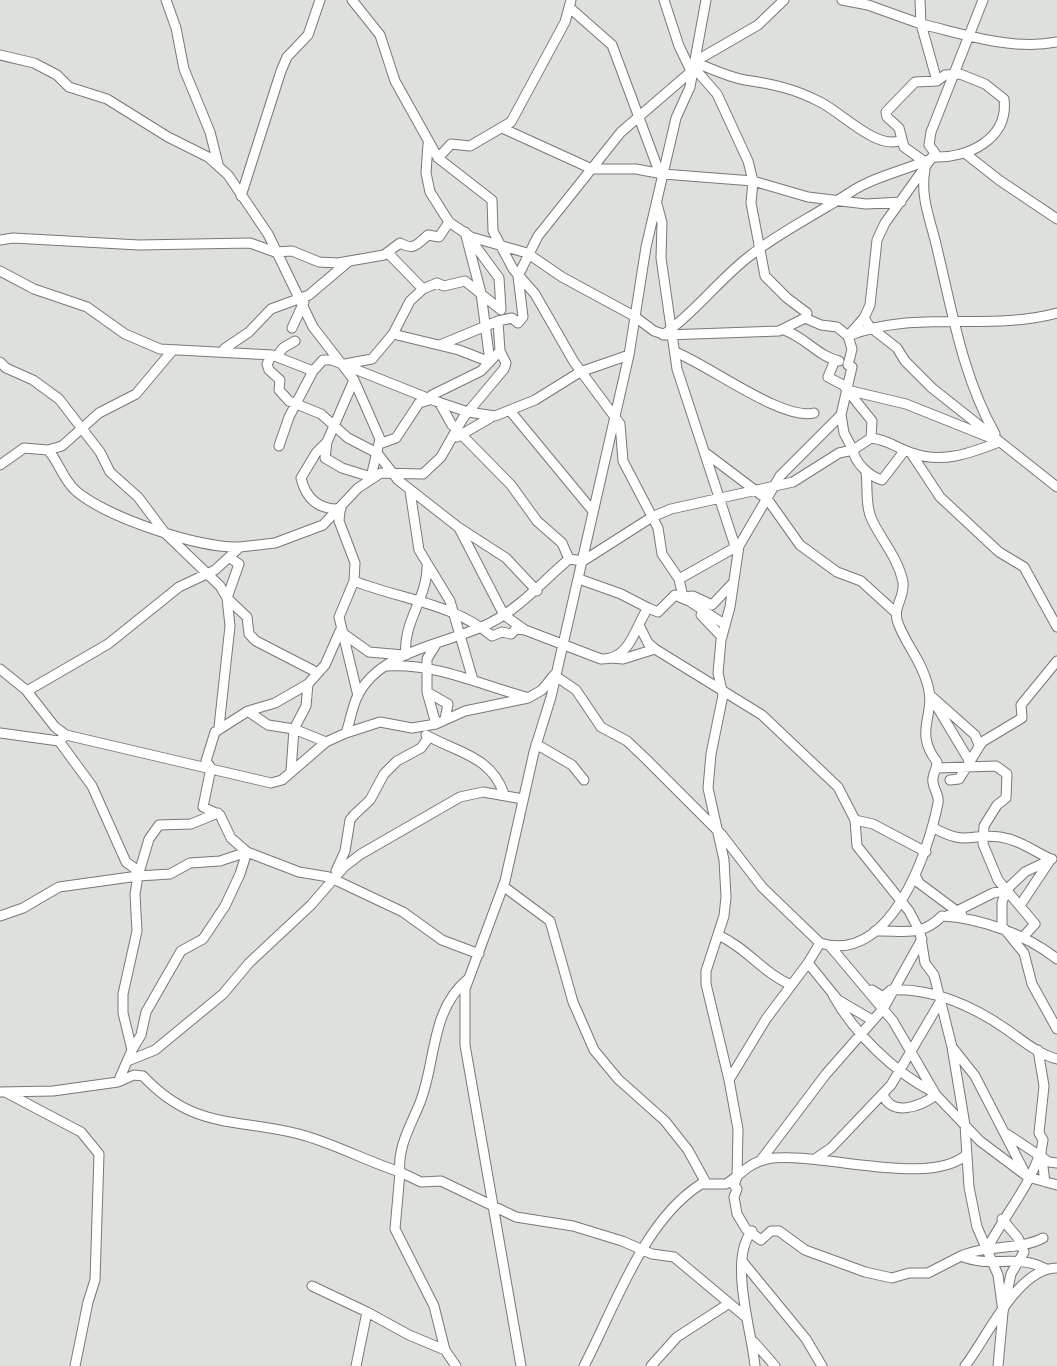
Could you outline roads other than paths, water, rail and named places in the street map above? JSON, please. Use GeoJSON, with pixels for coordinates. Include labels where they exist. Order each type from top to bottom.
{"type":"FeatureCollection","features":[{"type":"Feature","properties":{"kind":"street"},"geometry":{"type":"LineString","coordinates":[[166,0],[176,28],[184,69],[210,132],[219,166],[268,234],[275,251],[304,299],[321,339],[354,380],[379,435],[371,477]]}},
{"type":"Feature","properties":{"kind":"street"},"geometry":{"type":"LineString","coordinates":[[241,196],[281,71],[287,57],[307,35],[320,0]]}},
{"type":"Feature","properties":{"kind":"street"},"geometry":{"type":"LineString","coordinates":[[352,0],[380,35],[395,81],[428,144],[438,158],[492,200],[493,231],[500,246],[518,276],[535,294],[542,310],[582,371],[615,416],[623,435],[623,461],[652,517],[665,563],[680,579],[684,597],[721,636]]}},
{"type":"Feature","properties":{"kind":"street"},"geometry":{"type":"LineString","coordinates":[[664,0],[692,69],[723,104],[753,181],[751,203],[769,281],[807,313],[805,318]]}},
{"type":"Feature","properties":{"kind":"street"},"geometry":{"type":"LineString","coordinates":[[521,1366],[465,1045],[464,998],[469,977],[503,886],[536,744],[551,697],[629,355],[634,316],[663,174],[676,118],[690,87],[706,0]]}},
{"type":"Feature","properties":{"kind":"street"},"geometry":{"type":"LineString","coordinates":[[344,365],[372,359],[393,334],[410,301],[423,289],[437,283],[444,286],[465,281],[518,323],[523,317],[518,276],[527,253],[621,132],[692,69],[758,25],[784,0]]}},
{"type":"Feature","properties":{"kind":"street"},"geometry":{"type":"LineString","coordinates":[[842,0],[868,5],[921,24],[970,37],[1006,42],[1057,42]]}},
{"type":"Feature","properties":{"kind":"street"},"geometry":{"type":"LineString","coordinates":[[920,0],[921,24],[937,81]]}},
{"type":"Feature","properties":{"kind":"street"},"geometry":{"type":"LineString","coordinates":[[867,323],[877,240],[885,223],[935,153],[929,145],[931,132],[957,73],[983,0]]}},
{"type":"Feature","properties":{"kind":"street"},"geometry":{"type":"LineString","coordinates":[[438,158],[451,144],[470,146],[502,128],[513,118],[570,4],[612,45],[657,166],[663,174]]}},
{"type":"Feature","properties":{"kind":"street"},"geometry":{"type":"LineString","coordinates":[[0,55],[33,63],[57,75],[69,86],[107,99],[219,166]]}},
{"type":"Feature","properties":{"kind":"street"},"geometry":{"type":"LineString","coordinates":[[692,69],[744,80],[767,81],[792,89],[853,122],[882,143],[893,144],[901,140]]}},
{"type":"Feature","properties":{"kind":"street"},"geometry":{"type":"LineString","coordinates":[[670,333],[760,248],[839,199],[868,182],[927,162],[975,151],[993,132],[1004,107],[1004,99],[985,85],[957,73],[945,75],[937,81],[915,82],[886,112],[887,117],[899,128],[904,148],[927,162]]}},
{"type":"Feature","properties":{"kind":"street"},"geometry":{"type":"LineString","coordinates":[[502,128],[592,169],[636,169],[663,174],[753,181],[794,195],[866,204],[901,202]]}},
{"type":"Feature","properties":{"kind":"street"},"geometry":{"type":"LineString","coordinates":[[428,144],[425,173],[430,192],[449,222],[465,232],[500,246],[527,253],[562,277],[634,316],[653,331],[670,333],[784,330],[800,335],[824,356],[852,367],[841,415],[844,433],[854,457],[866,472],[882,480],[908,452]]}},
{"type":"Feature","properties":{"kind":"street"},"geometry":{"type":"LineString","coordinates":[[966,154],[1057,219]]}},
{"type":"Feature","properties":{"kind":"street"},"geometry":{"type":"LineString","coordinates":[[927,162],[923,181],[925,209],[952,319],[971,386],[999,442]]}},
{"type":"Feature","properties":{"kind":"street"},"geometry":{"type":"LineString","coordinates":[[657,202],[662,223],[663,271],[670,333],[677,369],[719,497],[731,525],[737,550],[733,583],[721,636],[718,673],[722,688],[721,715],[708,773],[708,788],[727,877],[724,916],[706,971],[706,994],[729,1080],[737,1129],[737,1177],[734,1185],[737,1189],[734,1197],[737,1213],[746,1229],[761,1240],[771,1231],[779,1231],[804,1250],[881,1277],[928,1273],[961,1256],[987,1249],[1021,1245],[1043,1238]]}},
{"type":"Feature","properties":{"kind":"street"},"geometry":{"type":"LineString","coordinates":[[0,240],[13,237],[139,244],[250,243],[275,251],[292,251],[319,262],[349,261],[388,253],[400,243],[413,247],[428,235],[439,237],[449,222]]}},
{"type":"Feature","properties":{"kind":"street"},"geometry":{"type":"LineString","coordinates":[[465,232],[481,293],[490,362]]}},
{"type":"Feature","properties":{"kind":"street"},"geometry":{"type":"LineString","coordinates":[[465,232],[499,278],[501,310]]}},
{"type":"Feature","properties":{"kind":"street"},"geometry":{"type":"LineString","coordinates":[[388,253],[423,289]]}},
{"type":"Feature","properties":{"kind":"street"},"geometry":{"type":"LineString","coordinates":[[214,352],[229,347],[271,309],[304,299],[349,261]]}},
{"type":"Feature","properties":{"kind":"street"},"geometry":{"type":"LineString","coordinates":[[0,271],[34,289],[87,307],[141,343],[172,351],[230,351],[275,355],[313,371]]}},
{"type":"Feature","properties":{"kind":"street"},"geometry":{"type":"LineString","coordinates":[[292,328],[304,299]]}},
{"type":"Feature","properties":{"kind":"street"},"geometry":{"type":"LineString","coordinates":[[848,336],[867,323],[929,324],[952,319],[975,323],[1036,320],[1057,313]]}},
{"type":"Feature","properties":{"kind":"street"},"geometry":{"type":"LineString","coordinates":[[440,345],[498,321],[512,318]]}},
{"type":"Feature","properties":{"kind":"street"},"geometry":{"type":"LineString","coordinates":[[784,330],[797,319],[805,318],[821,325],[837,327],[848,336],[852,349],[848,365]]}},
{"type":"Feature","properties":{"kind":"street"},"geometry":{"type":"LineString","coordinates":[[460,432],[467,412],[504,369],[506,363],[500,351],[498,321]]}},
{"type":"Feature","properties":{"kind":"street"},"geometry":{"type":"LineString","coordinates":[[867,323],[888,339],[938,394],[1057,486]]}},
{"type":"Feature","properties":{"kind":"street"},"geometry":{"type":"LineString","coordinates":[[393,334],[440,345],[490,362]]}},
{"type":"Feature","properties":{"kind":"street"},"geometry":{"type":"LineString","coordinates":[[295,341],[283,348],[267,364],[269,370],[280,380],[281,394],[296,405],[321,414],[348,438],[378,449],[394,474],[410,491],[506,558],[537,591]]}},
{"type":"Feature","properties":{"kind":"street"},"geometry":{"type":"LineString","coordinates":[[0,465],[24,448],[48,450],[62,446],[99,413],[136,394],[172,351]]}},
{"type":"Feature","properties":{"kind":"street"},"geometry":{"type":"LineString","coordinates":[[500,351],[490,362],[432,395],[460,432],[511,485],[537,521],[562,543],[569,559]]}},
{"type":"Feature","properties":{"kind":"street"},"geometry":{"type":"LineString","coordinates":[[675,352],[714,370],[765,402],[800,413],[814,413]]}},
{"type":"Feature","properties":{"kind":"street"},"geometry":{"type":"LineString","coordinates":[[48,450],[75,490],[96,504],[165,533],[220,548],[275,543],[323,526],[371,477],[381,473],[422,474],[441,457],[460,432],[495,416],[511,412],[582,371],[629,355]]}},
{"type":"Feature","properties":{"kind":"street"},"geometry":{"type":"LineString","coordinates":[[279,446],[313,371],[323,360],[344,365],[467,412],[495,416]]}},
{"type":"Feature","properties":{"kind":"street"},"geometry":{"type":"LineString","coordinates":[[835,360],[828,377],[847,390],[872,421],[871,438]]}},
{"type":"Feature","properties":{"kind":"street"},"geometry":{"type":"LineString","coordinates":[[0,362],[6,368],[33,380],[59,399],[100,452],[110,472],[138,496],[165,533],[247,617],[249,634],[256,641],[318,673]]}},
{"type":"Feature","properties":{"kind":"street"},"geometry":{"type":"LineString","coordinates":[[340,510],[324,508],[307,497],[301,478],[336,426],[354,380]]}},
{"type":"Feature","properties":{"kind":"street"},"geometry":{"type":"LineString","coordinates":[[847,390],[906,404],[999,442]]}},
{"type":"Feature","properties":{"kind":"street"},"geometry":{"type":"LineString","coordinates":[[378,449],[396,438],[419,403],[436,401]]}},
{"type":"Feature","properties":{"kind":"street"},"geometry":{"type":"LineString","coordinates":[[511,412],[592,510]]}},
{"type":"Feature","properties":{"kind":"street"},"geometry":{"type":"LineString","coordinates":[[680,579],[737,550],[795,458],[841,415]]}},
{"type":"Feature","properties":{"kind":"street"},"geometry":{"type":"LineString","coordinates":[[569,559],[583,561],[652,517],[719,497],[793,482],[839,453],[853,450],[871,438],[885,438],[908,452],[940,497],[953,510],[999,552],[1024,567],[1057,626]]}},
{"type":"Feature","properties":{"kind":"street"},"geometry":{"type":"LineString","coordinates":[[327,442],[325,458],[330,462],[371,477]]}},
{"type":"Feature","properties":{"kind":"street"},"geometry":{"type":"LineString","coordinates":[[908,452],[951,458],[999,442]]}},
{"type":"Feature","properties":{"kind":"street"},"geometry":{"type":"LineString","coordinates":[[706,453],[768,500],[800,545],[837,572],[861,581],[895,612],[898,624],[923,665],[930,695],[969,765]]}},
{"type":"Feature","properties":{"kind":"street"},"geometry":{"type":"LineString","coordinates":[[866,472],[869,512],[886,539],[902,578],[903,595],[895,612]]}},
{"type":"Feature","properties":{"kind":"street"},"geometry":{"type":"LineString","coordinates":[[410,491],[419,550],[427,567],[445,589],[473,680]]}},
{"type":"Feature","properties":{"kind":"street"},"geometry":{"type":"LineString","coordinates":[[340,510],[339,521],[355,559],[354,581],[340,611],[340,631],[358,696]]}},
{"type":"Feature","properties":{"kind":"street"},"geometry":{"type":"LineString","coordinates":[[458,527],[504,615],[525,630],[601,659],[623,659],[655,649]]}},
{"type":"Feature","properties":{"kind":"street"},"geometry":{"type":"LineString","coordinates":[[27,691],[108,644],[179,587],[208,575],[240,547]]}},
{"type":"Feature","properties":{"kind":"street"},"geometry":{"type":"LineString","coordinates":[[219,727],[230,625],[227,598],[239,564],[230,558]]}},
{"type":"Feature","properties":{"kind":"street"},"geometry":{"type":"LineString","coordinates":[[346,733],[358,696],[382,667],[504,615],[537,591],[569,559]]}},
{"type":"Feature","properties":{"kind":"street"},"geometry":{"type":"LineString","coordinates":[[406,655],[407,631],[419,601],[427,567]]}},
{"type":"Feature","properties":{"kind":"street"},"geometry":{"type":"LineString","coordinates":[[579,579],[621,594],[659,612],[674,595],[693,596],[712,605],[733,583]]}},
{"type":"Feature","properties":{"kind":"street"},"geometry":{"type":"LineString","coordinates":[[354,581],[453,614],[481,627],[492,636],[502,632],[511,634],[516,629],[525,630]]}},
{"type":"Feature","properties":{"kind":"street"},"geometry":{"type":"LineString","coordinates":[[684,597],[724,625]]}},
{"type":"Feature","properties":{"kind":"street"},"geometry":{"type":"LineString","coordinates":[[610,658],[628,645],[638,631],[638,623],[648,608]]}},
{"type":"Feature","properties":{"kind":"street"},"geometry":{"type":"LineString","coordinates":[[638,623],[648,643],[655,649],[762,715],[826,775],[844,797],[855,820],[857,846],[899,903],[909,911],[921,935],[925,963],[934,975],[952,1047],[965,1125],[976,1227],[998,1275],[1003,1311]]}},
{"type":"Feature","properties":{"kind":"street"},"geometry":{"type":"LineString","coordinates":[[340,631],[369,652],[406,655]]}},
{"type":"Feature","properties":{"kind":"street"},"geometry":{"type":"LineString","coordinates":[[340,631],[331,654],[308,684],[275,703],[248,711],[219,727],[211,739],[206,761],[211,768],[203,807],[218,813],[231,838],[247,852],[299,872],[313,872],[332,879],[402,912],[442,940],[479,954]]}},
{"type":"Feature","properties":{"kind":"street"},"geometry":{"type":"LineString","coordinates":[[436,645],[427,659],[426,692],[441,722]]}},
{"type":"Feature","properties":{"kind":"street"},"geometry":{"type":"LineString","coordinates":[[950,780],[959,779],[979,745],[1021,718],[1021,705],[1057,661]]}},
{"type":"Feature","properties":{"kind":"street"},"geometry":{"type":"LineString","coordinates":[[382,667],[408,666],[473,680],[528,698]]}},
{"type":"Feature","properties":{"kind":"street"},"geometry":{"type":"LineString","coordinates":[[0,669],[27,691],[63,738],[92,786],[126,862],[138,873]]}},
{"type":"Feature","properties":{"kind":"street"},"geometry":{"type":"LineString","coordinates":[[554,675],[576,690],[601,727],[627,741],[716,830],[762,887],[820,943],[830,946],[860,939],[875,931],[899,903],[916,877],[926,852],[939,798],[933,784],[937,762],[925,746],[930,695]]}},
{"type":"Feature","properties":{"kind":"street"},"geometry":{"type":"LineString","coordinates":[[412,728],[441,722],[465,711],[528,698],[542,690],[554,675]]}},
{"type":"Feature","properties":{"kind":"street"},"geometry":{"type":"LineString","coordinates":[[291,772],[294,729],[306,706],[308,684]]}},
{"type":"Feature","properties":{"kind":"street"},"geometry":{"type":"LineString","coordinates":[[426,692],[448,704],[441,722]]}},
{"type":"Feature","properties":{"kind":"street"},"geometry":{"type":"LineString","coordinates":[[930,695],[975,736],[979,745]]}},
{"type":"Feature","properties":{"kind":"street"},"geometry":{"type":"LineString","coordinates":[[353,710],[358,721],[367,727]]}},
{"type":"Feature","properties":{"kind":"street"},"geometry":{"type":"LineString","coordinates":[[248,711],[259,716],[268,725],[294,729],[326,743]]}},
{"type":"Feature","properties":{"kind":"street"},"geometry":{"type":"LineString","coordinates":[[0,733],[63,738],[271,783],[282,780],[326,743],[346,733],[390,723],[412,728],[456,751],[480,759],[501,785],[504,794]]}},
{"type":"Feature","properties":{"kind":"street"},"geometry":{"type":"LineString","coordinates":[[332,879],[345,851],[350,820],[370,800],[384,774],[397,761],[421,748],[429,737]]}},
{"type":"Feature","properties":{"kind":"street"},"geometry":{"type":"LineString","coordinates":[[536,744],[572,765],[584,780]]}},
{"type":"Feature","properties":{"kind":"street"},"geometry":{"type":"LineString","coordinates":[[937,768],[996,766],[1007,774],[1006,798],[990,814],[983,837],[986,854],[1006,890],[1021,904],[1035,924],[1021,938]]}},
{"type":"Feature","properties":{"kind":"street"},"geometry":{"type":"LineString","coordinates":[[131,1055],[155,1050],[223,994],[250,963],[311,905],[332,879],[360,854],[450,802],[474,793],[504,794],[523,799]]}},
{"type":"Feature","properties":{"kind":"street"},"geometry":{"type":"LineString","coordinates":[[131,1055],[122,1013],[123,993],[137,930],[135,894],[138,873],[159,825],[191,824],[218,813]]}},
{"type":"Feature","properties":{"kind":"street"},"geometry":{"type":"LineString","coordinates":[[855,820],[873,824],[926,852]]}},
{"type":"Feature","properties":{"kind":"street"},"geometry":{"type":"LineString","coordinates":[[932,827],[959,840],[999,837],[1027,845],[1054,859]]}},
{"type":"Feature","properties":{"kind":"street"},"geometry":{"type":"LineString","coordinates":[[0,916],[23,908],[59,887],[138,873],[170,874],[190,863],[228,859],[247,852]]}},
{"type":"Feature","properties":{"kind":"street"},"geometry":{"type":"LineString","coordinates":[[118,1082],[141,1035],[146,1012],[183,947],[203,939],[225,906],[247,852]]}},
{"type":"Feature","properties":{"kind":"street"},"geometry":{"type":"LineString","coordinates":[[584,1366],[604,1320],[673,1207],[694,1188],[706,1183],[723,1185],[761,1161],[826,1074],[883,1009],[921,935],[942,916],[963,915],[986,896],[1006,890],[1025,872],[1054,859]]}},
{"type":"Feature","properties":{"kind":"street"},"geometry":{"type":"LineString","coordinates":[[1021,904],[1054,859]]}},
{"type":"Feature","properties":{"kind":"street"},"geometry":{"type":"LineString","coordinates":[[916,877],[919,883],[963,915],[1021,938],[1057,959]]}},
{"type":"Feature","properties":{"kind":"street"},"geometry":{"type":"LineString","coordinates":[[503,886],[550,921],[573,1002],[594,1050],[618,1079],[665,1121],[688,1150],[706,1183]]}},
{"type":"Feature","properties":{"kind":"street"},"geometry":{"type":"LineString","coordinates":[[1006,890],[1002,903],[1002,926],[1024,953],[1032,984],[1057,1029]]}},
{"type":"Feature","properties":{"kind":"street"},"geometry":{"type":"LineString","coordinates":[[875,931],[921,935]]}},
{"type":"Feature","properties":{"kind":"street"},"geometry":{"type":"LineString","coordinates":[[718,935],[735,942],[773,977],[791,985]]}},
{"type":"Feature","properties":{"kind":"street"},"geometry":{"type":"LineString","coordinates":[[729,1080],[766,1019],[820,943]]}},
{"type":"Feature","properties":{"kind":"street"},"geometry":{"type":"LineString","coordinates":[[830,946],[883,1009],[913,1051],[935,1093]]}},
{"type":"Feature","properties":{"kind":"street"},"geometry":{"type":"LineString","coordinates":[[808,963],[862,1034],[901,1070],[935,1093],[980,1141],[1029,1178],[1053,1183]]}},
{"type":"Feature","properties":{"kind":"street"},"geometry":{"type":"LineString","coordinates":[[457,1366],[446,1350],[434,1306],[395,1230],[399,1153],[422,1099],[436,1031],[457,990],[469,977]]}},
{"type":"Feature","properties":{"kind":"street"},"geometry":{"type":"LineString","coordinates":[[867,987],[883,997],[895,990],[914,989],[939,998],[990,1018],[1038,1051],[1057,1059]]}},
{"type":"Feature","properties":{"kind":"street"},"geometry":{"type":"LineString","coordinates":[[833,995],[851,1010],[872,1020]]}},
{"type":"Feature","properties":{"kind":"street"},"geometry":{"type":"LineString","coordinates":[[815,1159],[831,1148],[883,1094],[913,1051],[915,1040],[939,998]]}},
{"type":"Feature","properties":{"kind":"street"},"geometry":{"type":"LineString","coordinates":[[952,1047],[975,1076],[1029,1178]]}},
{"type":"Feature","properties":{"kind":"street"},"geometry":{"type":"LineString","coordinates":[[987,1249],[1040,1157],[1043,1140],[1039,1133],[1039,1123],[1044,1080],[1038,1051]]}},
{"type":"Feature","properties":{"kind":"street"},"geometry":{"type":"LineString","coordinates":[[3,1092],[53,1091],[118,1082],[134,1075],[143,1076],[188,1111],[221,1123],[274,1127],[303,1135],[421,1182],[441,1181],[475,1200],[516,1217],[573,1226],[644,1251],[674,1257],[747,1318]]}},
{"type":"Feature","properties":{"kind":"street"},"geometry":{"type":"LineString","coordinates":[[3,1092],[81,1132],[99,1154],[95,1280],[75,1366]]}},
{"type":"Feature","properties":{"kind":"street"},"geometry":{"type":"LineString","coordinates":[[883,1094],[885,1102],[893,1107],[904,1108],[926,1102],[935,1093]]}},
{"type":"Feature","properties":{"kind":"street"},"geometry":{"type":"LineString","coordinates":[[1006,1133],[1040,1157],[1057,1163]]}},
{"type":"Feature","properties":{"kind":"street"},"geometry":{"type":"LineString","coordinates":[[761,1161],[815,1159],[871,1167],[933,1169],[955,1163],[967,1154]]}},
{"type":"Feature","properties":{"kind":"street"},"geometry":{"type":"LineString","coordinates":[[1040,1157],[1053,1183]]}},
{"type":"Feature","properties":{"kind":"street"},"geometry":{"type":"LineString","coordinates":[[999,1366],[1003,1311],[1011,1274],[1024,1252],[1002,1219]]}},
{"type":"Feature","properties":{"kind":"street"},"geometry":{"type":"LineString","coordinates":[[752,1231],[746,1238],[742,1261],[755,1366]]}},
{"type":"Feature","properties":{"kind":"street"},"geometry":{"type":"LineString","coordinates":[[961,1256],[974,1262],[993,1264],[1019,1260],[1053,1267]]}},
{"type":"Feature","properties":{"kind":"street"},"geometry":{"type":"LineString","coordinates":[[742,1261],[806,1339],[822,1366]]}},
{"type":"Feature","properties":{"kind":"street"},"geometry":{"type":"LineString","coordinates":[[965,1366],[1027,1280],[1053,1267]]}},
{"type":"Feature","properties":{"kind":"street"},"geometry":{"type":"LineString","coordinates":[[312,1286],[409,1335],[446,1350]]}},
{"type":"Feature","properties":{"kind":"street"},"geometry":{"type":"LineString","coordinates":[[651,1366],[677,1337],[728,1304]]}},
{"type":"Feature","properties":{"kind":"street"},"geometry":{"type":"LineString","coordinates":[[356,1366],[367,1312]]}},
{"type":"Feature","properties":{"kind":"street"},"geometry":{"type":"LineString","coordinates":[[754,1342],[775,1366]]}}]}
